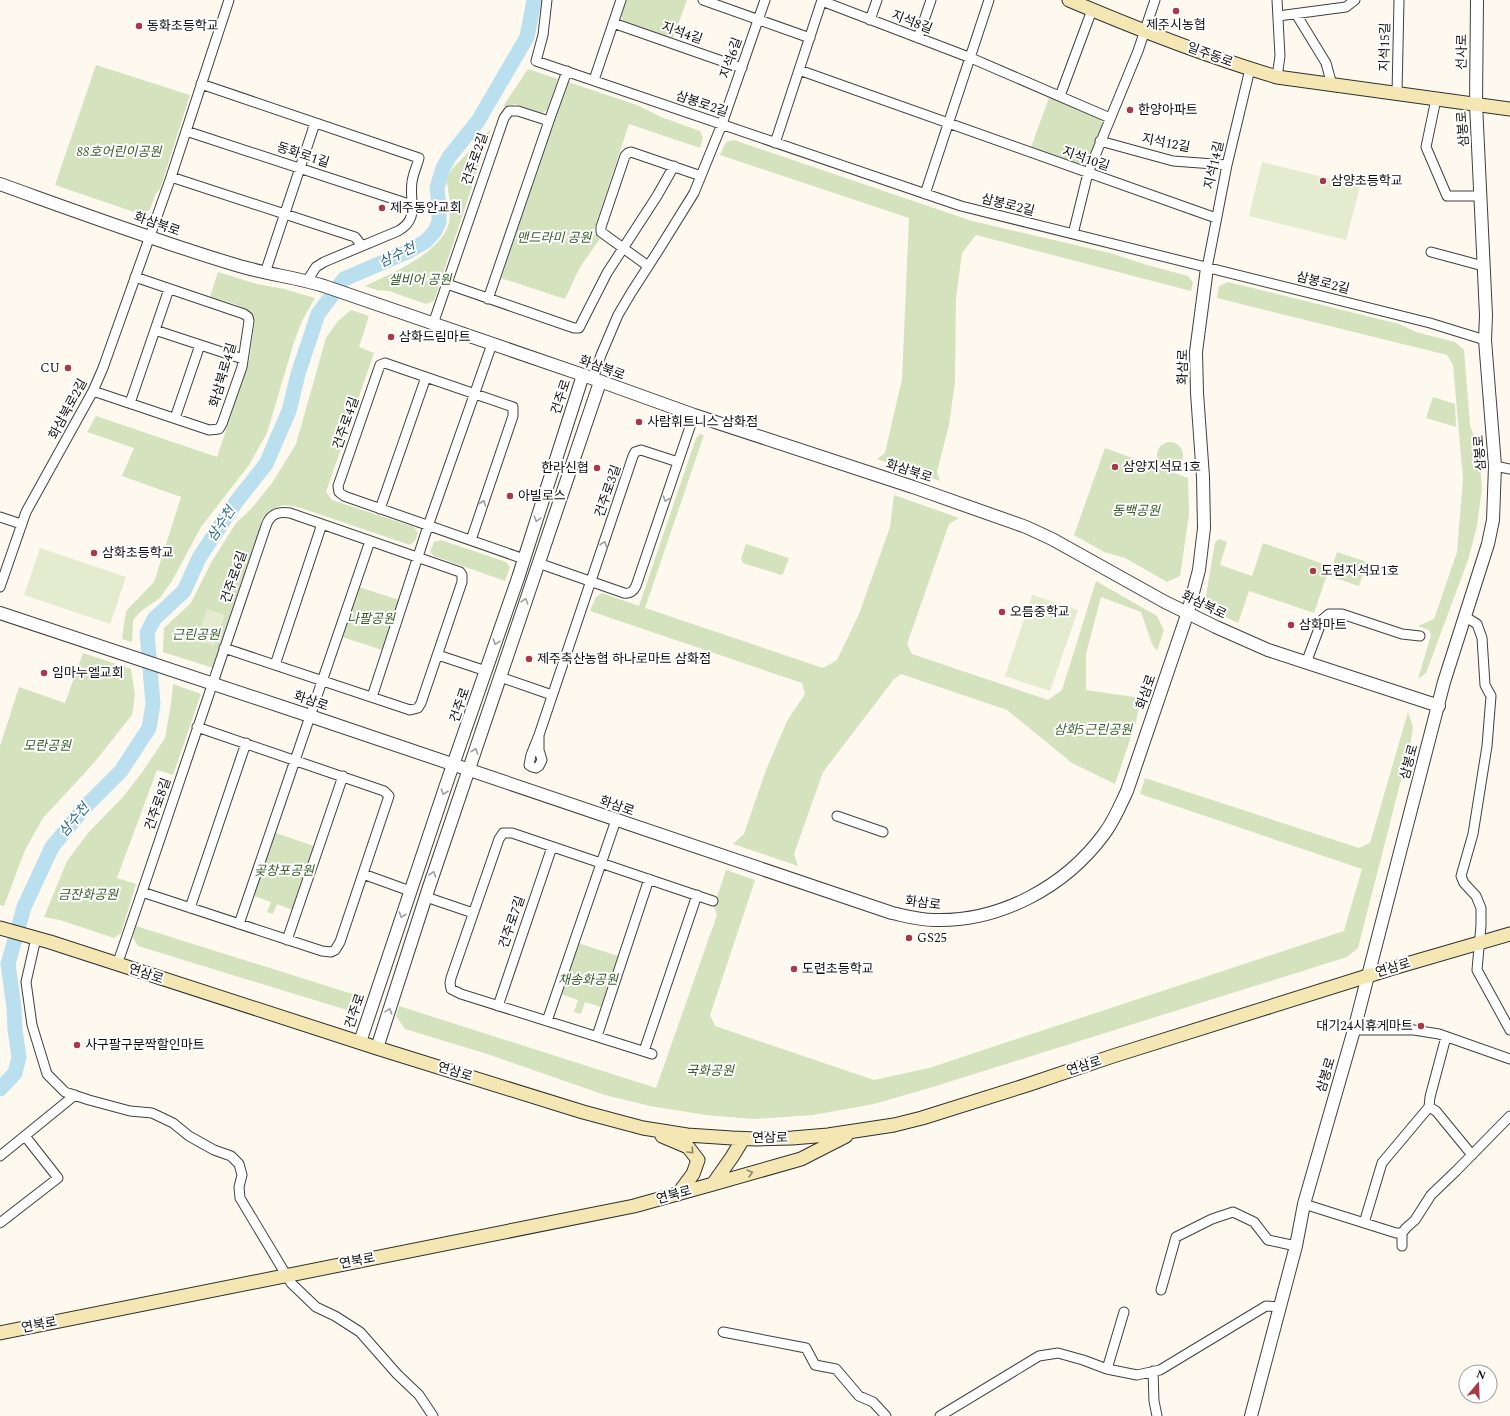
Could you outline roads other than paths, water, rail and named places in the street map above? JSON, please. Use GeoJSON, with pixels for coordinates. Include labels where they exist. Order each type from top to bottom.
{"type":"FeatureCollection","features":[{"type":"Feature","properties":{"kind":"main road","name":"일주동로"},"geometry":{"type":"LineString","coordinates":[[1069,0],[1145,32],[1277,77],[1510,109]]}},
{"type":"Feature","properties":{"kind":"main road","name":"연삼로"},"geometry":{"type":"LineString","coordinates":[[0,928],[583,1112],[643,1128],[687,1135],[742,1138],[792,1138],[894,1125],[946,1111],[1368,976],[1510,934]]}},
{"type":"Feature","properties":{"kind":"main road"},"geometry":{"type":"LineString","coordinates":[[643,1128],[688,1147],[698,1160],[693,1174],[678,1194]]}},
{"type":"Feature","properties":{"kind":"main road","name":"연북로"},"geometry":{"type":"LineString","coordinates":[[0,1333],[634,1206],[801,1159],[855,1131]]}},
{"type":"Feature","properties":{"kind":"main road"},"geometry":{"type":"LineString","coordinates":[[713,1184],[732,1157],[742,1138]]}},
{"type":"Feature","properties":{"kind":"street"},"geometry":{"type":"LineString","coordinates":[[149,237],[229,0]]}},
{"type":"Feature","properties":{"kind":"street","name":"삼봉로2길"},"geometry":{"type":"LineString","coordinates":[[547,0],[543,35],[536,61],[925,194],[993,215],[1430,323],[1485,340]]}},
{"type":"Feature","properties":{"kind":"street"},"geometry":{"type":"LineString","coordinates":[[594,80],[621,0]]}},
{"type":"Feature","properties":{"kind":"street"},"geometry":{"type":"LineString","coordinates":[[703,0],[810,38]]}},
{"type":"Feature","properties":{"kind":"street","name":"지석6길"},"geometry":{"type":"LineString","coordinates":[[722,124],[766,0]]}},
{"type":"Feature","properties":{"kind":"street","name":"지석8길"},"geometry":{"type":"LineString","coordinates":[[775,143],[822,0],[870,20],[971,58]]}},
{"type":"Feature","properties":{"kind":"street"},"geometry":{"type":"LineString","coordinates":[[870,20],[877,0]]}},
{"type":"Feature","properties":{"kind":"street"},"geometry":{"type":"LineString","coordinates":[[918,38],[931,0]]}},
{"type":"Feature","properties":{"kind":"street"},"geometry":{"type":"LineString","coordinates":[[925,194],[989,0]]}},
{"type":"Feature","properties":{"kind":"street"},"geometry":{"type":"LineString","coordinates":[[1073,234],[1088,173],[1145,32],[1155,0]]}},
{"type":"Feature","properties":{"kind":"street"},"geometry":{"type":"LineString","coordinates":[[1277,0],[1280,56],[1277,77]]}},
{"type":"Feature","properties":{"kind":"street"},"geometry":{"type":"LineString","coordinates":[[1278,16],[1346,7],[1355,0]]}},
{"type":"Feature","properties":{"kind":"street","name":"지석15길"},"geometry":{"type":"LineString","coordinates":[[1397,94],[1399,0]]}},
{"type":"Feature","properties":{"kind":"street","name":"선사로"},"geometry":{"type":"LineString","coordinates":[[1476,104],[1477,0]]}},
{"type":"Feature","properties":{"kind":"street"},"geometry":{"type":"LineString","coordinates":[[1060,96],[1092,10]]}},
{"type":"Feature","properties":{"kind":"street"},"geometry":{"type":"LineString","coordinates":[[1296,14],[1326,63],[1332,85]]}},
{"type":"Feature","properties":{"kind":"street","name":"지석4길"},"geometry":{"type":"LineString","coordinates":[[614,23],[742,68]]}},
{"type":"Feature","properties":{"kind":"street"},"geometry":{"type":"LineString","coordinates":[[971,58],[1110,118]]}},
{"type":"Feature","properties":{"kind":"street","name":"지석14길"},"geometry":{"type":"LineString","coordinates":[[1207,268],[1227,165],[1250,69]]}},
{"type":"Feature","properties":{"kind":"street"},"geometry":{"type":"LineString","coordinates":[[799,70],[947,124]]}},
{"type":"Feature","properties":{"kind":"street"},"geometry":{"type":"LineString","coordinates":[[488,299],[567,71]]}},
{"type":"Feature","properties":{"kind":"street"},"geometry":{"type":"LineString","coordinates":[[201,84],[419,158],[412,183],[411,219],[404,228],[316,267],[308,281]]}},
{"type":"Feature","properties":{"kind":"street"},"geometry":{"type":"LineString","coordinates":[[1436,99],[1426,147],[1447,196],[1481,196]]}},
{"type":"Feature","properties":{"kind":"street","name":"삼봉로"},"geometry":{"type":"LineString","coordinates":[[1251,1416],[1296,1246],[1304,1204],[1354,1030],[1444,682],[1464,616],[1482,565],[1493,520],[1495,466],[1485,340],[1486,315],[1476,104]]}},
{"type":"Feature","properties":{"kind":"street","name":"건주로2길"},"geometry":{"type":"LineString","coordinates":[[433,324],[505,115],[509,111],[515,110],[549,122]]}},
{"type":"Feature","properties":{"kind":"street"},"geometry":{"type":"LineString","coordinates":[[265,273],[315,122]]}},
{"type":"Feature","properties":{"kind":"street","name":"건주로"},"geometry":{"type":"LineString","coordinates":[[360,1042],[410,891],[524,559],[564,434],[592,379],[612,327],[631,292],[694,193],[722,124]]}},
{"type":"Feature","properties":{"kind":"street","name":"지석10길"},"geometry":{"type":"LineString","coordinates":[[947,124],[1216,218]]}},
{"type":"Feature","properties":{"kind":"street","name":"동화로1길"},"geometry":{"type":"LineString","coordinates":[[186,131],[412,205]]}},
{"type":"Feature","properties":{"kind":"street","name":"지석12길"},"geometry":{"type":"LineString","coordinates":[[1100,141],[1173,161],[1227,165]]}},
{"type":"Feature","properties":{"kind":"street"},"geometry":{"type":"LineString","coordinates":[[648,266],[603,235],[601,230],[625,156],[631,152],[701,176]]}},
{"type":"Feature","properties":{"kind":"street"},"geometry":{"type":"LineString","coordinates":[[447,284],[574,328],[579,328],[607,273],[657,196],[674,166]]}},
{"type":"Feature","properties":{"kind":"street"},"geometry":{"type":"LineString","coordinates":[[170,177],[355,237],[362,246]]}},
{"type":"Feature","properties":{"kind":"street","name":"화삼북로"},"geometry":{"type":"LineString","coordinates":[[0,184],[149,237],[237,266],[308,281],[324,286],[694,415],[913,487],[1026,527],[1052,539],[1165,602],[1216,627],[1262,647],[1306,663],[1439,706]]}},
{"type":"Feature","properties":{"kind":"street","name":"화삼북로2길"},"geometry":{"type":"LineString","coordinates":[[0,588],[26,512],[93,391],[149,237]]}},
{"type":"Feature","properties":{"kind":"street"},"geometry":{"type":"LineString","coordinates":[[1431,252],[1483,266]]}},
{"type":"Feature","properties":{"kind":"street","name":"화삼로"},"geometry":{"type":"LineString","coordinates":[[0,613],[212,683],[892,913],[916,919],[934,920],[960,919],[1002,910],[1030,898],[1067,873],[1084,858],[1117,814],[1127,791],[1188,612],[1199,570],[1204,528],[1203,477],[1197,393],[1196,352],[1207,268]]}},
{"type":"Feature","properties":{"kind":"street","name":"화삼북로4길"},"geometry":{"type":"LineString","coordinates":[[93,391],[209,430],[220,429],[222,424],[243,359],[249,321],[248,316],[135,277]]}},
{"type":"Feature","properties":{"kind":"street"},"geometry":{"type":"LineString","coordinates":[[130,403],[169,289]]}},
{"type":"Feature","properties":{"kind":"street"},"geometry":{"type":"LineString","coordinates":[[155,330],[243,359]]}},
{"type":"Feature","properties":{"kind":"street"},"geometry":{"type":"LineString","coordinates":[[372,697],[428,526],[492,344]]}},
{"type":"Feature","properties":{"kind":"street"},"geometry":{"type":"LineString","coordinates":[[175,418],[200,345]]}},
{"type":"Feature","properties":{"kind":"street","name":"건주로4길"},"geometry":{"type":"LineString","coordinates":[[471,540],[514,412],[513,408],[384,363],[380,365],[338,490],[340,494],[524,559]]}},
{"type":"Feature","properties":{"kind":"street"},"geometry":{"type":"LineString","coordinates":[[380,509],[426,377]]}},
{"type":"Feature","properties":{"kind":"street","name":"건주로"},"geometry":{"type":"LineString","coordinates":[[377,1048],[426,897],[569,472],[592,379]]}},
{"type":"Feature","properties":{"kind":"street"},"geometry":{"type":"LineString","coordinates":[[538,563],[624,593],[630,593],[635,589],[694,415]]}},
{"type":"Feature","properties":{"kind":"street"},"geometry":{"type":"LineString","coordinates":[[564,434],[574,419],[578,418],[579,422],[573,439],[569,472]]}},
{"type":"Feature","properties":{"kind":"street","name":"건주로3길"},"geometry":{"type":"LineString","coordinates":[[591,581],[635,452],[641,450],[678,462]]}},
{"type":"Feature","properties":{"kind":"street"},"geometry":{"type":"LineString","coordinates":[[1495,466],[1510,469]]}},
{"type":"Feature","properties":{"kind":"street","name":"건주로6길"},"geometry":{"type":"LineString","coordinates":[[284,512],[322,524],[460,572],[463,578],[438,654],[418,708],[410,710],[224,648],[268,520],[274,514],[284,512]]}},
{"type":"Feature","properties":{"kind":"street"},"geometry":{"type":"LineString","coordinates":[[0,517],[21,524]]}},
{"type":"Feature","properties":{"kind":"street"},"geometry":{"type":"LineString","coordinates":[[275,665],[322,524]]}},
{"type":"Feature","properties":{"kind":"street"},"geometry":{"type":"LineString","coordinates":[[239,924],[370,541]]}},
{"type":"Feature","properties":{"kind":"street"},"geometry":{"type":"LineString","coordinates":[[539,735],[591,581]]}},
{"type":"Feature","properties":{"kind":"street"},"geometry":{"type":"LineString","coordinates":[[1306,663],[1320,623],[1329,614],[1342,614],[1402,634],[1420,636]]}},
{"type":"Feature","properties":{"kind":"street"},"geometry":{"type":"LineString","coordinates":[[1464,616],[1477,624],[1482,638],[1485,685],[1491,696],[1487,746],[1473,834],[1461,876],[1464,883],[1476,896],[1481,908],[1477,970],[1510,1030]]}},
{"type":"Feature","properties":{"kind":"street","name":"건주로8길"},"geometry":{"type":"LineString","coordinates":[[116,965],[224,648]]}},
{"type":"Feature","properties":{"kind":"street"},"geometry":{"type":"LineString","coordinates":[[438,654],[486,671]]}},
{"type":"Feature","properties":{"kind":"street"},"geometry":{"type":"LineString","coordinates":[[500,677],[552,695]]}},
{"type":"Feature","properties":{"kind":"street"},"geometry":{"type":"LineString","coordinates":[[142,892],[322,951],[328,952],[336,950],[389,796],[384,791],[343,776],[197,727]]}},
{"type":"Feature","properties":{"kind":"street"},"geometry":{"type":"LineString","coordinates":[[190,908],[246,743]]}},
{"type":"Feature","properties":{"kind":"street"},"geometry":{"type":"LineString","coordinates":[[287,940],[343,776]]}},
{"type":"Feature","properties":{"kind":"street"},"geometry":{"type":"LineString","coordinates":[[837,816],[883,832]]}},
{"type":"Feature","properties":{"kind":"street"},"geometry":{"type":"LineString","coordinates":[[547,1021],[616,820]]}},
{"type":"Feature","properties":{"kind":"street"},"geometry":{"type":"LineString","coordinates":[[697,895],[648,1052],[457,993],[450,986],[451,978],[473,913],[502,834],[507,832],[512,833],[697,895],[713,901]]}},
{"type":"Feature","properties":{"kind":"street","name":"건주로7길"},"geometry":{"type":"LineString","coordinates":[[498,1006],[552,847]]}},
{"type":"Feature","properties":{"kind":"street"},"geometry":{"type":"LineString","coordinates":[[363,874],[410,891]]}},
{"type":"Feature","properties":{"kind":"street"},"geometry":{"type":"LineString","coordinates":[[597,1036],[649,879]]}},
{"type":"Feature","properties":{"kind":"street"},"geometry":{"type":"LineString","coordinates":[[426,897],[473,913]]}},
{"type":"Feature","properties":{"kind":"street"},"geometry":{"type":"LineString","coordinates":[[33,938],[26,982],[32,1025],[47,1074],[65,1092],[130,1111],[152,1113],[172,1122],[189,1136],[214,1150],[231,1156],[239,1164],[242,1176],[239,1188],[240,1198],[291,1283],[316,1307],[335,1316],[360,1332],[397,1374],[420,1394],[433,1416]]}},
{"type":"Feature","properties":{"kind":"street"},"geometry":{"type":"LineString","coordinates":[[1354,1030],[1414,1030],[1439,1034],[1510,1059]]}},
{"type":"Feature","properties":{"kind":"street"},"geometry":{"type":"LineString","coordinates":[[1364,1223],[1382,1163],[1429,1107],[1430,1096],[1446,1037]]}},
{"type":"Feature","properties":{"kind":"street"},"geometry":{"type":"LineString","coordinates":[[0,1156],[75,1095]]}},
{"type":"Feature","properties":{"kind":"street"},"geometry":{"type":"LineString","coordinates":[[1429,1107],[1436,1111],[1472,1155]]}},
{"type":"Feature","properties":{"kind":"street"},"geometry":{"type":"LineString","coordinates":[[1402,1246],[1402,1234],[1415,1220],[1431,1195],[1510,1116]]}},
{"type":"Feature","properties":{"kind":"street"},"geometry":{"type":"LineString","coordinates":[[0,1223],[58,1178],[25,1136]]}},
{"type":"Feature","properties":{"kind":"street"},"geometry":{"type":"LineString","coordinates":[[1304,1204],[1402,1234]]}},
{"type":"Feature","properties":{"kind":"street"},"geometry":{"type":"LineString","coordinates":[[1161,1290],[1176,1237],[1212,1219],[1233,1212],[1254,1222],[1268,1240],[1296,1246]]}},
{"type":"Feature","properties":{"kind":"street"},"geometry":{"type":"LineString","coordinates":[[940,1416],[1038,1356],[1058,1353],[1107,1369],[1136,1375],[1160,1370],[1266,1306],[1280,1308]]}},
{"type":"Feature","properties":{"kind":"street"},"geometry":{"type":"LineString","coordinates":[[1107,1369],[1124,1312]]}},
{"type":"Feature","properties":{"kind":"street"},"geometry":{"type":"LineString","coordinates":[[723,1332],[806,1348],[815,1365],[836,1369],[859,1396],[873,1402],[886,1416]]}},
{"type":"Feature","properties":{"kind":"street"},"geometry":{"type":"LineString","coordinates":[[1154,1371],[1154,1401],[1157,1416]]}},
{"type":"Feature","properties":{"kind":"waterway","name":"삼수천"},"geometry":{"type":"LineString","coordinates":[[0,1089],[15,1073],[19,1057],[8,964],[24,907],[52,847],[85,807],[121,771],[149,728],[153,704],[147,633],[154,619],[184,591],[199,558],[236,502],[266,464],[289,411],[298,374],[318,314],[344,279],[409,251],[426,241],[435,231],[439,222],[437,188],[443,168],[449,157],[478,121],[527,37],[534,0]]}},
{"type":"Feature","properties":{"kind":"place","name":"제주시농협"},"geometry":{"type":"Point","coordinates":[1176,11]}},
{"type":"Feature","properties":{"kind":"place","name":"동화초등학교"},"geometry":{"type":"Point","coordinates":[139,26]}},
{"type":"Feature","properties":{"kind":"place","name":"한양아파트"},"geometry":{"type":"Point","coordinates":[1130,110]}},
{"type":"Feature","properties":{"kind":"place","name":"삼양초등학교"},"geometry":{"type":"Point","coordinates":[1323,181]}},
{"type":"Feature","properties":{"kind":"place","name":"제주동안교회"},"geometry":{"type":"Point","coordinates":[382,208]}},
{"type":"Feature","properties":{"kind":"place","name":"삼화드림마트"},"geometry":{"type":"Point","coordinates":[391,337]}},
{"type":"Feature","properties":{"kind":"place","name":"CU"},"geometry":{"type":"Point","coordinates":[68,368]}},
{"type":"Feature","properties":{"kind":"place","name":"사람휘트니스 삼화점"},"geometry":{"type":"Point","coordinates":[639,422]}},
{"type":"Feature","properties":{"kind":"place","name":"삼양지석묘1호"},"geometry":{"type":"Point","coordinates":[1115,467]}},
{"type":"Feature","properties":{"kind":"place","name":"한라신협"},"geometry":{"type":"Point","coordinates":[597,468]}},
{"type":"Feature","properties":{"kind":"place","name":"아빌로스"},"geometry":{"type":"Point","coordinates":[510,496]}},
{"type":"Feature","properties":{"kind":"place","name":"삼화초등학교"},"geometry":{"type":"Point","coordinates":[94,553]}},
{"type":"Feature","properties":{"kind":"place","name":"도련지석묘1호"},"geometry":{"type":"Point","coordinates":[1313,571]}},
{"type":"Feature","properties":{"kind":"place","name":"오름중학교"},"geometry":{"type":"Point","coordinates":[1002,612]}},
{"type":"Feature","properties":{"kind":"place","name":"삼화마트"},"geometry":{"type":"Point","coordinates":[1291,625]}},
{"type":"Feature","properties":{"kind":"place","name":"제주축산농협 하나로마트 삼화점"},"geometry":{"type":"Point","coordinates":[529,659]}},
{"type":"Feature","properties":{"kind":"place","name":"임마누엘교회"},"geometry":{"type":"Point","coordinates":[44,673]}},
{"type":"Feature","properties":{"kind":"place","name":"GS25"},"geometry":{"type":"Point","coordinates":[909,938]}},
{"type":"Feature","properties":{"kind":"place","name":"도련초등학교"},"geometry":{"type":"Point","coordinates":[794,969]}},
{"type":"Feature","properties":{"kind":"place","name":"대기24시휴게마트"},"geometry":{"type":"Point","coordinates":[1421,1026]}},
{"type":"Feature","properties":{"kind":"place","name":"사구팔구문짝할인마트"},"geometry":{"type":"Point","coordinates":[77,1045]}},
{"type":"Feature","properties":{"kind":"park label","name":"88호어린이공원"},"geometry":{"type":"Point","coordinates":[119,152]}},
{"type":"Feature","properties":{"kind":"park label","name":"맨드라미 공원"},"geometry":{"type":"Point","coordinates":[554,238]}},
{"type":"Feature","properties":{"kind":"park label","name":"샐비어 공원"},"geometry":{"type":"Point","coordinates":[420,280]}},
{"type":"Feature","properties":{"kind":"park label","name":"동백공원"},"geometry":{"type":"Point","coordinates":[1136,511]}},
{"type":"Feature","properties":{"kind":"park label","name":"나팔공원"},"geometry":{"type":"Point","coordinates":[371,619]}},
{"type":"Feature","properties":{"kind":"park label","name":"근린공원"},"geometry":{"type":"Point","coordinates":[196,635]}},
{"type":"Feature","properties":{"kind":"park label","name":"삼화5근린공원"},"geometry":{"type":"Point","coordinates":[1093,730]}},
{"type":"Feature","properties":{"kind":"park label","name":"모란공원"},"geometry":{"type":"Point","coordinates":[47,746]}},
{"type":"Feature","properties":{"kind":"park label","name":"곶창포공원"},"geometry":{"type":"Point","coordinates":[284,871]}},
{"type":"Feature","properties":{"kind":"park label","name":"금잔화공원"},"geometry":{"type":"Point","coordinates":[88,895]}},
{"type":"Feature","properties":{"kind":"park label","name":"채송화공원"},"geometry":{"type":"Point","coordinates":[588,980]}},
{"type":"Feature","properties":{"kind":"park label","name":"국화공원"},"geometry":{"type":"Point","coordinates":[710,1071]}}]}
